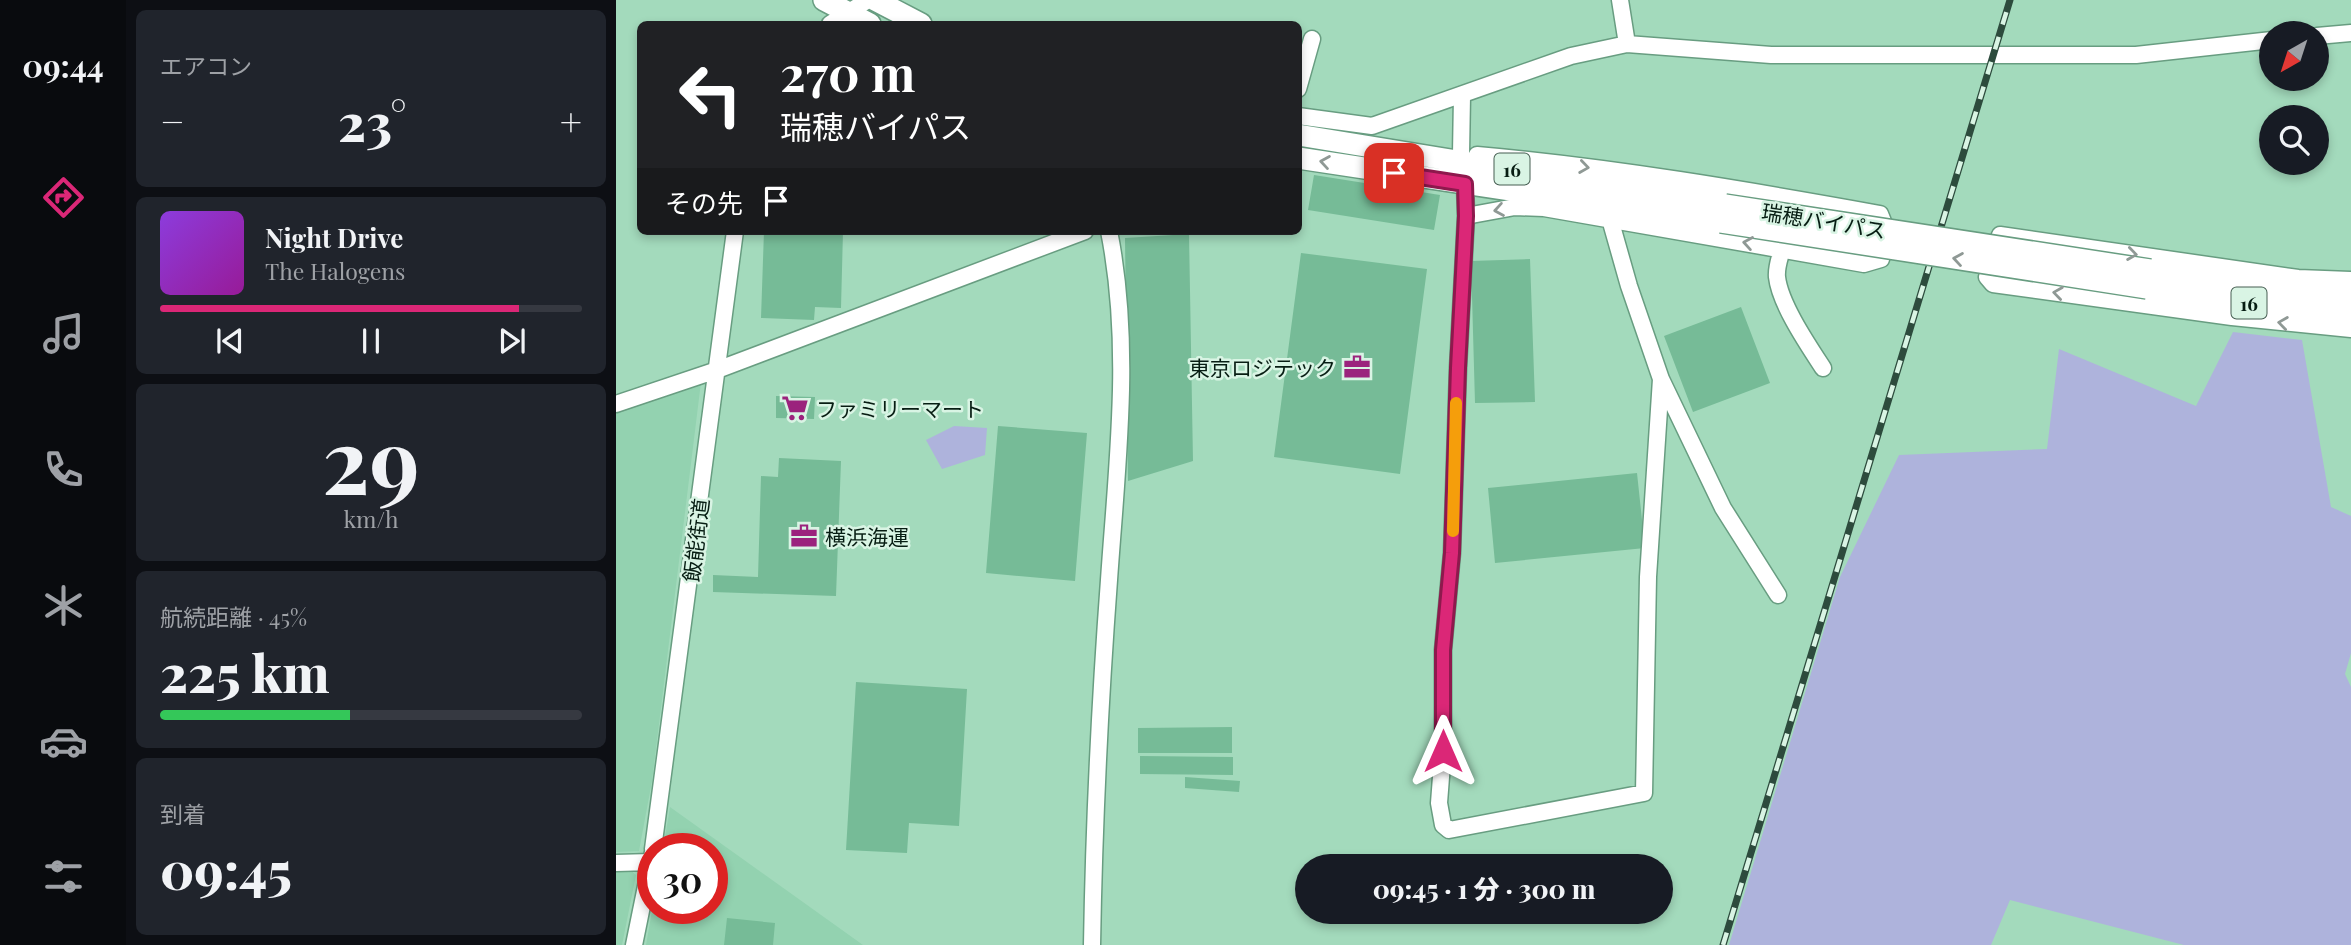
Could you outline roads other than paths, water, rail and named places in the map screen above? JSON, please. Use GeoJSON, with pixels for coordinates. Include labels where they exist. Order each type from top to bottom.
{"type":"FeatureCollection","features":[{"type":"Feature","properties":{"kind":"highway"},"geometry":{"type":"LineString","coordinates":[[824,0],[839,19]]}},
{"type":"Feature","properties":{"kind":"highway"},"geometry":{"type":"LineString","coordinates":[[875,0],[915,21]]}},
{"type":"Feature","properties":{"kind":"highway","name":"瑞穂バイパス"},"geometry":{"type":"LineString","coordinates":[[1302,136],[1452,155],[1723,213]]}},
{"type":"Feature","properties":{"kind":"highway","name":"瑞穂バイパス"},"geometry":{"type":"LineString","coordinates":[[1302,159],[1465,184],[1723,213],[2149,279],[2263,305],[2351,314]]}},
{"type":"Feature","properties":{"kind":"highway","name":"瑞穂バイパス"},"geometry":{"type":"LineString","coordinates":[[2149,279],[2351,294]]}},
{"type":"Feature","properties":{"kind":"street"},"geometry":{"type":"LineString","coordinates":[[839,19],[868,0]]}},
{"type":"Feature","properties":{"kind":"street"},"geometry":{"type":"LineString","coordinates":[[1620,0],[1627,44]]}},
{"type":"Feature","properties":{"kind":"street"},"geometry":{"type":"LineString","coordinates":[[2329,35],[2351,33]]}},
{"type":"Feature","properties":{"kind":"street"},"geometry":{"type":"LineString","coordinates":[[1302,75],[1312,39]]}},
{"type":"Feature","properties":{"kind":"street"},"geometry":{"type":"LineString","coordinates":[[1302,117],[1372,126],[1572,56],[1627,44],[1771,55],[2136,55],[2259,41]]}},
{"type":"Feature","properties":{"kind":"street"},"geometry":{"type":"LineString","coordinates":[[1462,96],[1452,155],[1590,167],[1880,214],[1888,234],[1881,259],[1864,264],[1544,208],[1515,207],[1466,216]]}},
{"type":"Feature","properties":{"kind":"street"},"geometry":{"type":"LineString","coordinates":[[1465,184],[1466,216],[1452,553],[1443,650],[1443,751],[1438,803],[1443,825],[1449,830],[1644,793],[1648,577],[1661,379]]}},
{"type":"Feature","properties":{"kind":"street"},"geometry":{"type":"LineString","coordinates":[[1610,219],[1629,286],[1661,379],[1723,508],[1777,595]]}},
{"type":"Feature","properties":{"kind":"street","name":"飯能街道"},"geometry":{"type":"LineString","coordinates":[[657,833],[734,235]]}},
{"type":"Feature","properties":{"kind":"street"},"geometry":{"type":"LineString","coordinates":[[616,404],[717,370],[1074,235]]}},
{"type":"Feature","properties":{"kind":"street"},"geometry":{"type":"LineString","coordinates":[[1092,945],[1098,736],[1120,426],[1118,284],[1110,235]]}},
{"type":"Feature","properties":{"kind":"street"},"geometry":{"type":"LineString","coordinates":[[2351,280],[2298,278],[2000,235],[1987,278],[1993,284],[2007,286],[2232,317],[2351,329]]}},
{"type":"Feature","properties":{"kind":"street"},"geometry":{"type":"LineString","coordinates":[[1782,249],[1777,266],[1777,279],[1795,323],[1823,368]]}},
{"type":"Feature","properties":{"kind":"street"},"geometry":{"type":"LineString","coordinates":[[616,863],[637,858]]}},
{"type":"Feature","properties":{"kind":"street","name":"飯能街道"},"geometry":{"type":"LineString","coordinates":[[634,945],[638,924]]}},
{"type":"Feature","properties":{"kind":"railway"},"geometry":{"type":"LineString","coordinates":[[1723,945],[2010,0]]}},
{"type":"Feature","properties":{"kind":"place","name":"東京ロジテック"},"geometry":{"type":"Point","coordinates":[1357,367]}},
{"type":"Feature","properties":{"kind":"place","name":"ファミリーマート"},"geometry":{"type":"Point","coordinates":[795,408]}},
{"type":"Feature","properties":{"kind":"place","name":"横浜海運"},"geometry":{"type":"Point","coordinates":[804,536]}}]}
